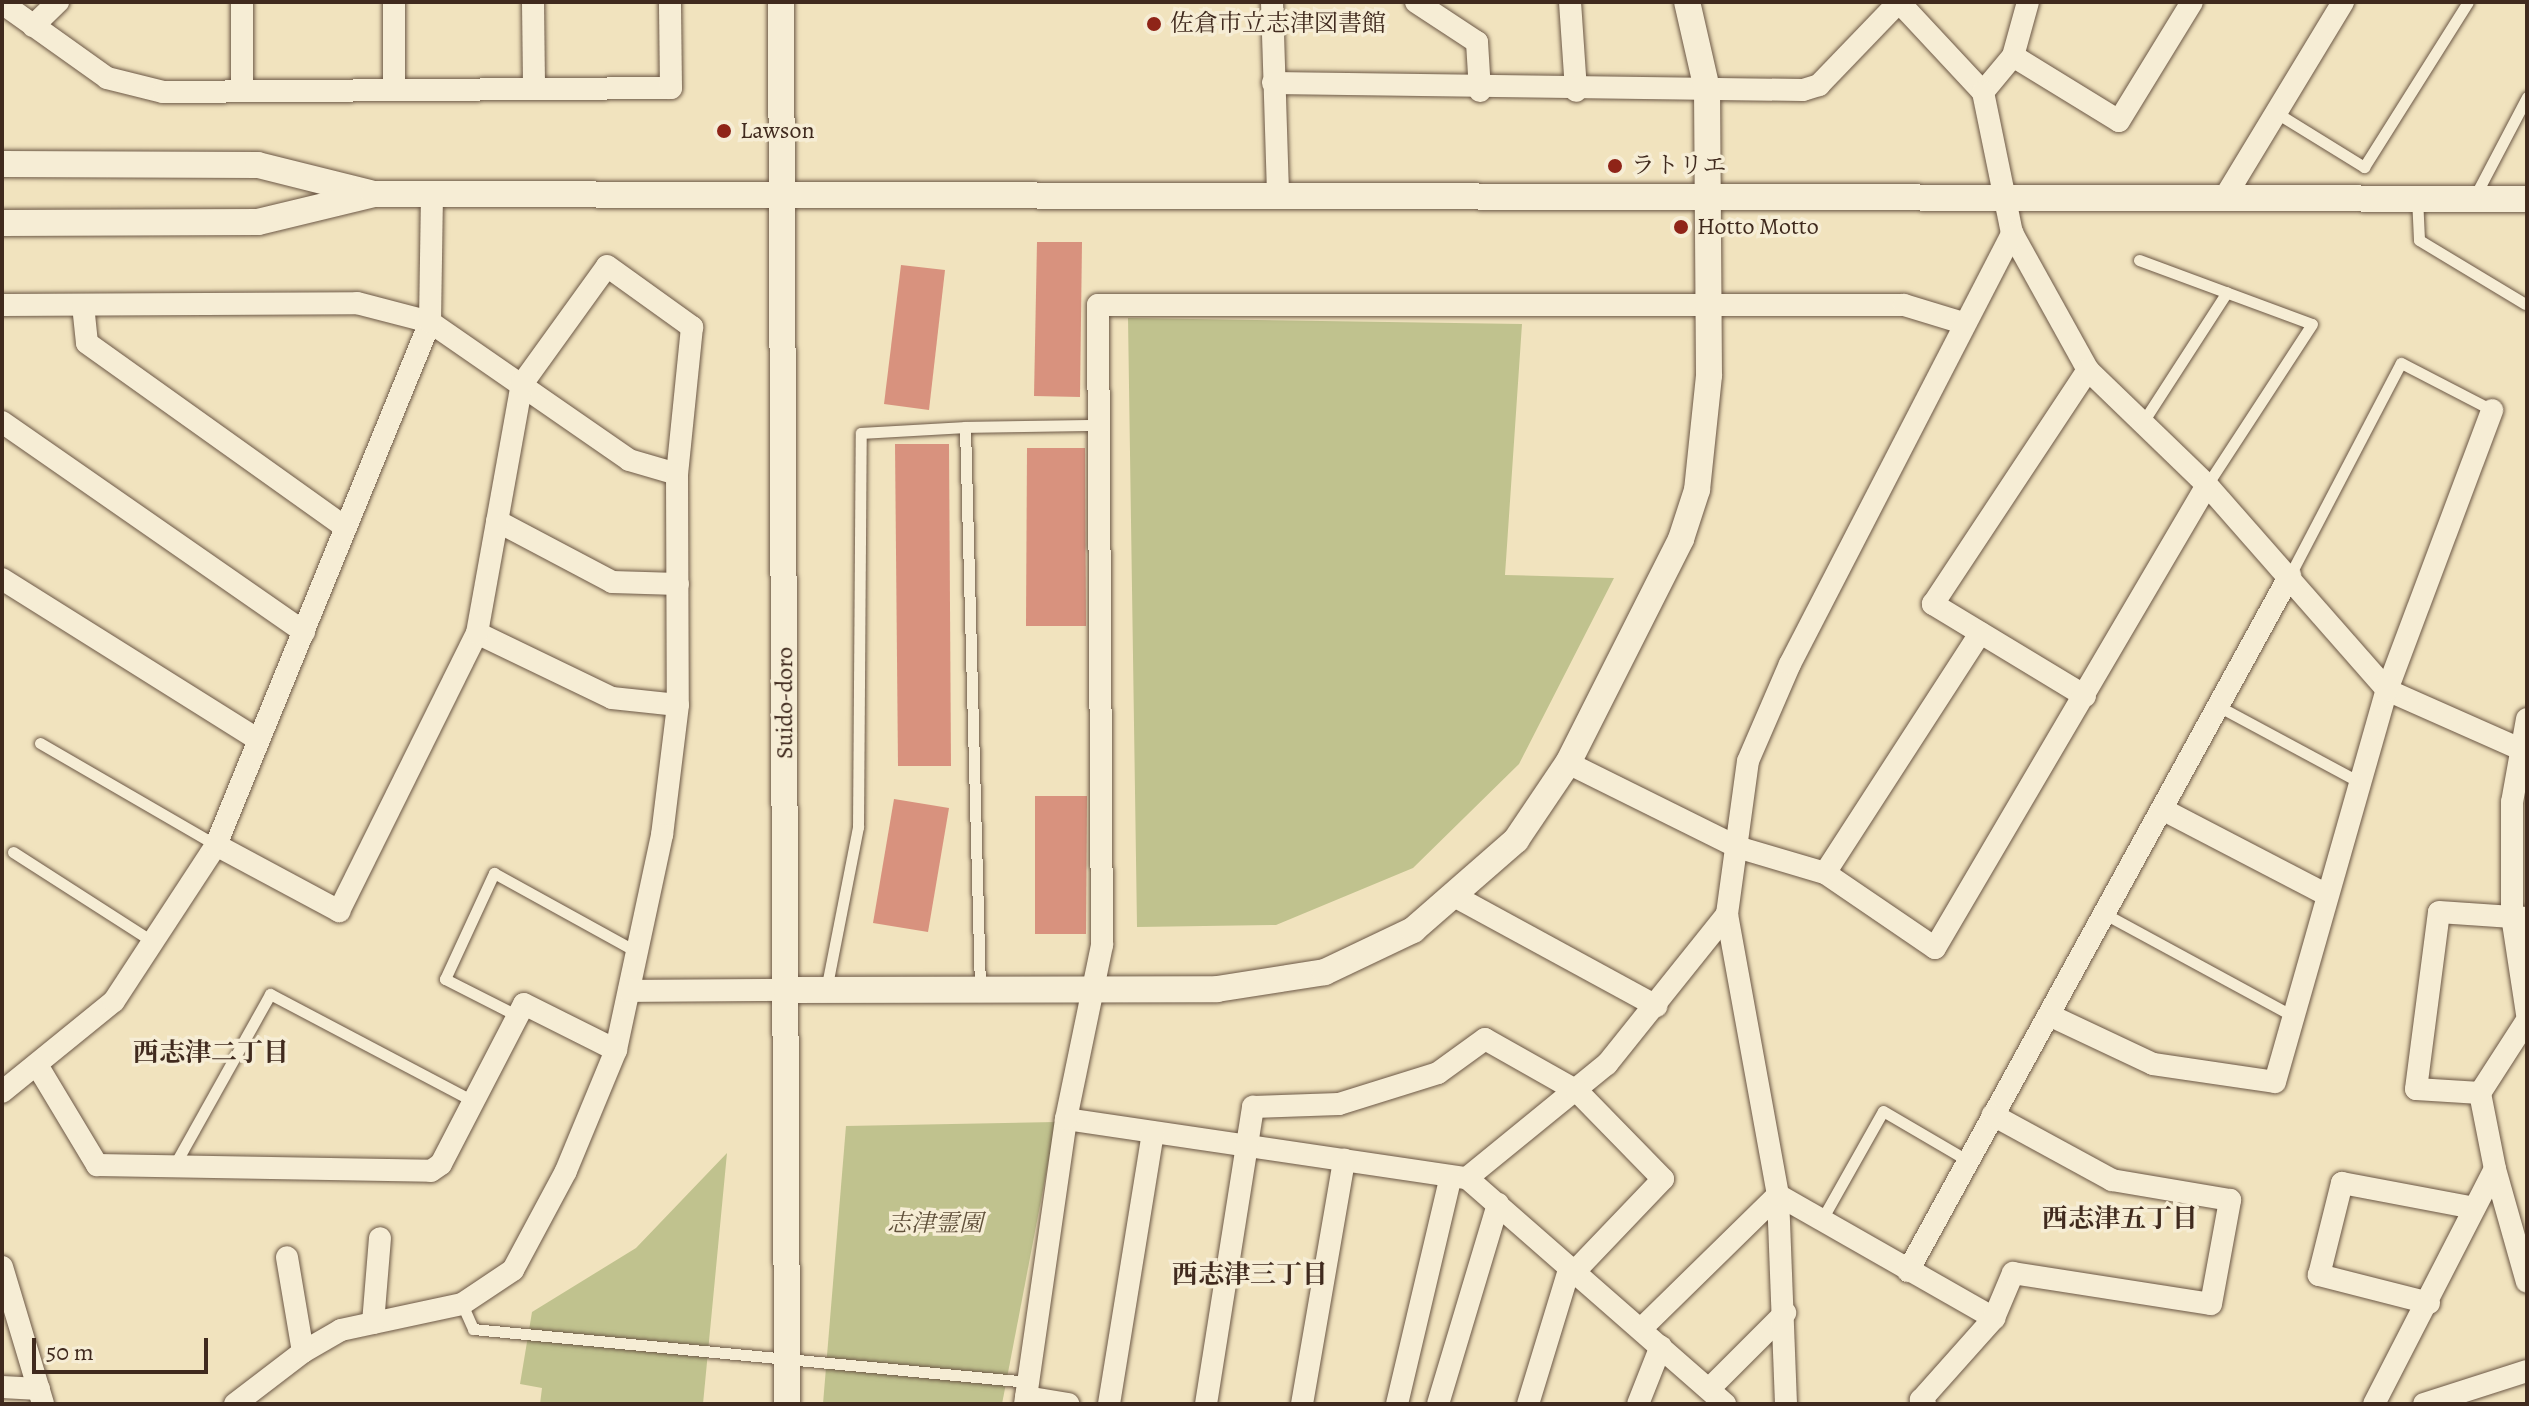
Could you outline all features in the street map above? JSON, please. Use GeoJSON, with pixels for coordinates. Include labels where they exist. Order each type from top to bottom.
{"type":"FeatureCollection","features":[{"type":"Feature","properties":{"kind":"street"},"geometry":{"type":"LineString","coordinates":[[33,26],[58,2]]}},
{"type":"Feature","properties":{"kind":"street"},"geometry":{"type":"LineString","coordinates":[[242,2],[242,90]]}},
{"type":"Feature","properties":{"kind":"street"},"geometry":{"type":"LineString","coordinates":[[394,2],[394,87]]}},
{"type":"Feature","properties":{"kind":"street"},"geometry":{"type":"LineString","coordinates":[[533,2],[534,88]]}},
{"type":"Feature","properties":{"kind":"street"},"geometry":{"type":"LineString","coordinates":[[2,3],[128,86],[242,90],[671,88],[670,2]]}},
{"type":"Feature","properties":{"kind":"street","name":"Suido-doro"},"geometry":{"type":"LineString","coordinates":[[781,2],[787,1404]]}},
{"type":"Feature","properties":{"kind":"street"},"geometry":{"type":"LineString","coordinates":[[1272,2],[1278,194]]}},
{"type":"Feature","properties":{"kind":"street"},"geometry":{"type":"LineString","coordinates":[[1416,2],[1477,42],[1480,91]]}},
{"type":"Feature","properties":{"kind":"street"},"geometry":{"type":"LineString","coordinates":[[1570,2],[1576,91]]}},
{"type":"Feature","properties":{"kind":"street"},"geometry":{"type":"LineString","coordinates":[[629,991],[1217,989],[1325,972],[1392,941],[1458,898],[1516,840],[1568,763],[1681,539],[1697,490],[1706,444],[1709,304],[1707,89],[1687,2]]}},
{"type":"Feature","properties":{"kind":"street"},"geometry":{"type":"LineString","coordinates":[[1273,83],[1480,91],[1819,85],[1899,2],[1983,92],[2000,195],[2012,233],[2088,370],[2141,425],[2207,485],[2290,575],[2387,690],[2524,751]]}},
{"type":"Feature","properties":{"kind":"street"},"geometry":{"type":"LineString","coordinates":[[1983,92],[2013,56],[2028,2]]}},
{"type":"Feature","properties":{"kind":"street"},"geometry":{"type":"LineString","coordinates":[[2013,56],[2119,121],[2192,2]]}},
{"type":"Feature","properties":{"kind":"street"},"geometry":{"type":"LineString","coordinates":[[2225,197],[2343,2]]}},
{"type":"Feature","properties":{"kind":"street"},"geometry":{"type":"LineString","coordinates":[[2,164],[258,165],[374,194]]}},
{"type":"Feature","properties":{"kind":"street"},"geometry":{"type":"LineString","coordinates":[[2,1092],[114,1001],[216,845],[430,322],[432,193]]}},
{"type":"Feature","properties":{"kind":"street"},"geometry":{"type":"LineString","coordinates":[[2,223],[258,222],[374,194],[432,193],[2000,195],[2527,199]]}},
{"type":"Feature","properties":{"kind":"street"},"geometry":{"type":"LineString","coordinates":[[1786,1404],[1785,1313],[1778,1195],[1727,914],[1754,736],[1963,323],[2012,233]]}},
{"type":"Feature","properties":{"kind":"street"},"geometry":{"type":"LineString","coordinates":[[216,845],[339,911],[477,633],[522,384],[607,266],[692,327],[677,474],[678,705],[637,952],[616,1050],[525,1252],[513,1270],[462,1304],[327,1336],[235,1404]]}},
{"type":"Feature","properties":{"kind":"street"},"geometry":{"type":"LineString","coordinates":[[2,305],[342,301],[430,322],[629,460],[677,474]]}},
{"type":"Feature","properties":{"kind":"street"},"geometry":{"type":"LineString","coordinates":[[83,305],[87,343],[345,527]]}},
{"type":"Feature","properties":{"kind":"street"},"geometry":{"type":"LineString","coordinates":[[1068,1404],[1026,1394],[1066,1119],[1097,989],[1098,305],[1913,306],[1963,323]]}},
{"type":"Feature","properties":{"kind":"street"},"geometry":{"type":"LineString","coordinates":[[2085,696],[1933,604],[2088,370]]}},
{"type":"Feature","properties":{"kind":"street"},"geometry":{"type":"LineString","coordinates":[[2049,1015],[2153,1064],[2275,1082],[2387,690],[2492,410]]}},
{"type":"Feature","properties":{"kind":"street"},"geometry":{"type":"LineString","coordinates":[[2,422],[304,632]]}},
{"type":"Feature","properties":{"kind":"street"},"geometry":{"type":"LineString","coordinates":[[1568,763],[1737,847],[1825,873],[1935,948],[2207,485]]}},
{"type":"Feature","properties":{"kind":"street"},"geometry":{"type":"LineString","coordinates":[[497,521],[612,582],[678,584]]}},
{"type":"Feature","properties":{"kind":"street"},"geometry":{"type":"LineString","coordinates":[[1908,1271],[2290,575]]}},
{"type":"Feature","properties":{"kind":"street"},"geometry":{"type":"LineString","coordinates":[[2,579],[259,740]]}},
{"type":"Feature","properties":{"kind":"street"},"geometry":{"type":"LineString","coordinates":[[477,633],[612,698],[678,705]]}},
{"type":"Feature","properties":{"kind":"street"},"geometry":{"type":"LineString","coordinates":[[1825,873],[1980,633]]}},
{"type":"Feature","properties":{"kind":"street"},"geometry":{"type":"LineString","coordinates":[[2527,719],[2520,917],[2527,1017],[2480,1093],[2495,1169],[2527,1282]]}},
{"type":"Feature","properties":{"kind":"street"},"geometry":{"type":"LineString","coordinates":[[2162,809],[2327,895]]}},
{"type":"Feature","properties":{"kind":"street"},"geometry":{"type":"LineString","coordinates":[[1458,898],[1656,1006]]}},
{"type":"Feature","properties":{"kind":"street"},"geometry":{"type":"LineString","coordinates":[[2480,1093],[2416,1089],[2439,912],[2520,917]]}},
{"type":"Feature","properties":{"kind":"street"},"geometry":{"type":"LineString","coordinates":[[1397,1404],[1458,1179],[1577,1091],[1656,1006],[1727,914]]}},
{"type":"Feature","properties":{"kind":"street"},"geometry":{"type":"LineString","coordinates":[[37,1065],[97,1165],[431,1171],[473,1101],[524,1004],[616,1050]]}},
{"type":"Feature","properties":{"kind":"street"},"geometry":{"type":"LineString","coordinates":[[1206,1404],[1253,1107],[1339,1104],[1438,1073],[1485,1039],[1577,1091],[1663,1179],[1573,1269],[1528,1404]]}},
{"type":"Feature","properties":{"kind":"street"},"geometry":{"type":"LineString","coordinates":[[1925,1404],[1921,1400],[1994,1318],[2013,1273],[2211,1304],[2230,1200],[2112,1180],[1993,1115]]}},
{"type":"Feature","properties":{"kind":"street"},"geometry":{"type":"LineString","coordinates":[[1066,1119],[1458,1179],[1498,1204],[1643,1327],[1718,1396],[1785,1313]]}},
{"type":"Feature","properties":{"kind":"street"},"geometry":{"type":"LineString","coordinates":[[1109,1404],[1153,1133]]}},
{"type":"Feature","properties":{"kind":"street"},"geometry":{"type":"LineString","coordinates":[[1302,1404],[1344,1160]]}},
{"type":"Feature","properties":{"kind":"street"},"geometry":{"type":"LineString","coordinates":[[2374,1404],[2429,1303],[2495,1169]]}},
{"type":"Feature","properties":{"kind":"street"},"geometry":{"type":"LineString","coordinates":[[2429,1303],[2319,1275],[2342,1183],[2474,1208]]}},
{"type":"Feature","properties":{"kind":"street"},"geometry":{"type":"LineString","coordinates":[[1778,1195],[1994,1318]]}},
{"type":"Feature","properties":{"kind":"street"},"geometry":{"type":"LineString","coordinates":[[1643,1327],[1778,1195]]}},
{"type":"Feature","properties":{"kind":"street"},"geometry":{"type":"LineString","coordinates":[[1438,1404],[1498,1204]]}},
{"type":"Feature","properties":{"kind":"street"},"geometry":{"type":"LineString","coordinates":[[373,1323],[380,1238]]}},
{"type":"Feature","properties":{"kind":"street"},"geometry":{"type":"LineString","coordinates":[[287,1257],[303,1352]]}},
{"type":"Feature","properties":{"kind":"street"},"geometry":{"type":"LineString","coordinates":[[2,1267],[41,1397]]}},
{"type":"Feature","properties":{"kind":"street"},"geometry":{"type":"LineString","coordinates":[[1638,1404],[1661,1346]]}},
{"type":"Feature","properties":{"kind":"street"},"geometry":{"type":"LineString","coordinates":[[2424,1404],[2527,1371]]}},
{"type":"Feature","properties":{"kind":"street"},"geometry":{"type":"LineString","coordinates":[[2,1387],[41,1397]]}},
{"type":"Feature","properties":{"kind":"lane"},"geometry":{"type":"LineString","coordinates":[[2275,112],[2364,167],[2468,2]]}},
{"type":"Feature","properties":{"kind":"lane"},"geometry":{"type":"LineString","coordinates":[[2474,198],[2527,97]]}},
{"type":"Feature","properties":{"kind":"lane"},"geometry":{"type":"LineString","coordinates":[[2417,197],[2419,240],[2525,304]]}},
{"type":"Feature","properties":{"kind":"lane"},"geometry":{"type":"LineString","coordinates":[[2139,260],[2227,292],[2313,331],[2207,485]]}},
{"type":"Feature","properties":{"kind":"lane"},"geometry":{"type":"LineString","coordinates":[[2141,425],[2227,292]]}},
{"type":"Feature","properties":{"kind":"lane"},"geometry":{"type":"LineString","coordinates":[[2290,575],[2401,363],[2492,410]]}},
{"type":"Feature","properties":{"kind":"lane"},"geometry":{"type":"LineString","coordinates":[[826,990],[858,827],[861,433],[965,427],[1099,425]]}},
{"type":"Feature","properties":{"kind":"lane"},"geometry":{"type":"LineString","coordinates":[[965,427],[980,990]]}},
{"type":"Feature","properties":{"kind":"lane"},"geometry":{"type":"LineString","coordinates":[[2218,706],[2359,782]]}},
{"type":"Feature","properties":{"kind":"lane"},"geometry":{"type":"LineString","coordinates":[[40,743],[216,845]]}},
{"type":"Feature","properties":{"kind":"lane"},"geometry":{"type":"LineString","coordinates":[[13,852],[153,942]]}},
{"type":"Feature","properties":{"kind":"lane"},"geometry":{"type":"LineString","coordinates":[[518,1016],[445,979],[494,873],[637,952]]}},
{"type":"Feature","properties":{"kind":"lane"},"geometry":{"type":"LineString","coordinates":[[2105,914],[2293,1016]]}},
{"type":"Feature","properties":{"kind":"lane"},"geometry":{"type":"LineString","coordinates":[[174,1166],[270,994],[473,1101]]}},
{"type":"Feature","properties":{"kind":"lane"},"geometry":{"type":"LineString","coordinates":[[1821,1221],[1883,1111],[1967,1160]]}},
{"type":"Feature","properties":{"kind":"lane"},"geometry":{"type":"LineString","coordinates":[[462,1304],[473,1329],[787,1357],[1026,1394]]}},
{"type":"Feature","properties":{"kind":"green space"},"geometry":{"type":"Polygon","coordinates":[[[1128,318],[1522,324],[1505,575],[1614,578],[1519,764],[1413,868],[1276,925],[1137,927],[1128,318]]]}},
{"type":"Feature","properties":{"kind":"green space","name":"志津霊園"},"geometry":{"type":"Polygon","coordinates":[[[1056,1122],[1002,1404],[823,1404],[846,1126],[1056,1122]]]}},
{"type":"Feature","properties":{"kind":"green space"},"geometry":{"type":"Polygon","coordinates":[[[727,1153],[703,1404],[540,1404],[542,1388],[520,1384],[532,1312],[636,1248],[727,1153]]]}},
{"type":"Feature","properties":{"kind":"building"},"geometry":{"type":"Polygon","coordinates":[[[1037,242],[1082,242],[1080,397],[1034,396],[1037,242]]]}},
{"type":"Feature","properties":{"kind":"building"},"geometry":{"type":"Polygon","coordinates":[[[901,265],[945,270],[929,410],[884,404],[901,265]]]}},
{"type":"Feature","properties":{"kind":"building"},"geometry":{"type":"Polygon","coordinates":[[[895,444],[949,444],[951,766],[898,766],[895,444]]]}},
{"type":"Feature","properties":{"kind":"building"},"geometry":{"type":"Polygon","coordinates":[[[1027,448],[1085,448],[1086,626],[1026,626],[1027,448]]]}},
{"type":"Feature","properties":{"kind":"building"},"geometry":{"type":"Polygon","coordinates":[[[1035,796],[1087,796],[1086,934],[1035,934],[1035,796]]]}},
{"type":"Feature","properties":{"kind":"building"},"geometry":{"type":"Polygon","coordinates":[[[894,799],[949,808],[928,932],[873,923],[894,799]]]}},
{"type":"Feature","properties":{"kind":"place","name":"佐倉市立志津図書館"},"geometry":{"type":"Point","coordinates":[1154,24]}},
{"type":"Feature","properties":{"kind":"place","name":"Lawson"},"geometry":{"type":"Point","coordinates":[724,131]}},
{"type":"Feature","properties":{"kind":"place","name":"ラトリエ"},"geometry":{"type":"Point","coordinates":[1615,166]}},
{"type":"Feature","properties":{"kind":"place","name":"Hotto Motto"},"geometry":{"type":"Point","coordinates":[1681,227]}},
{"type":"Feature","properties":{"kind":"district","name":"西志津二丁目"},"geometry":{"type":"Point","coordinates":[211,1053]}},
{"type":"Feature","properties":{"kind":"district","name":"西志津五丁目"},"geometry":{"type":"Point","coordinates":[2120,1219]}},
{"type":"Feature","properties":{"kind":"district","name":"西志津三丁目"},"geometry":{"type":"Point","coordinates":[1250,1275]}}]}
